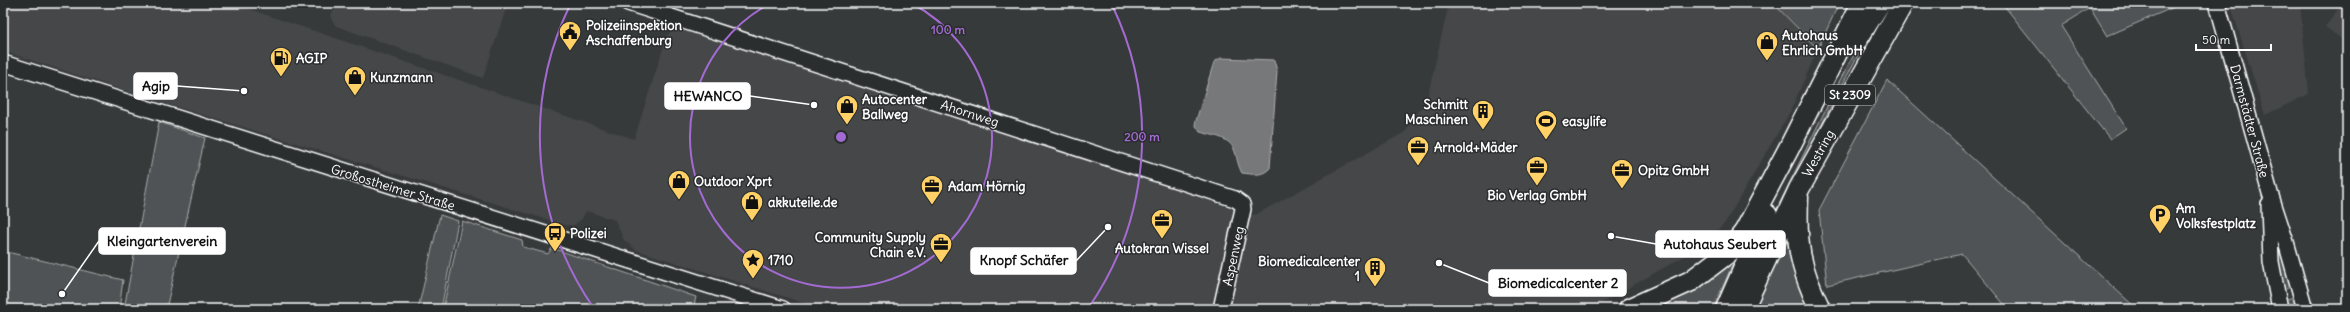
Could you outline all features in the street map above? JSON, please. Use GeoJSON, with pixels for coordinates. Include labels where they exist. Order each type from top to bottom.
{"type":"FeatureCollection","features":[{"type":"Feature","properties":{"kind":"highway"},"geometry":{"type":"LineString","coordinates":[[1629,309],[1690,281],[1731,250],[1745,231],[1788,150],[1862,3]]}},
{"type":"Feature","properties":{"kind":"highway","name":"Westring"},"geometry":{"type":"LineString","coordinates":[[1726,309],[1789,188],[1859,36],[1880,3]]}},
{"type":"Feature","properties":{"kind":"highway","name":"Westring"},"geometry":{"type":"LineString","coordinates":[[1743,309],[1789,188],[1903,3]]}},
{"type":"Feature","properties":{"kind":"highway"},"geometry":{"type":"LineString","coordinates":[[1788,150],[1789,188],[1798,249],[1807,283],[1820,309]]}},
{"type":"Feature","properties":{"kind":"main road","name":"Ahornweg"},"geometry":{"type":"LineString","coordinates":[[628,3],[1214,191],[1235,199],[1242,204]]}},
{"type":"Feature","properties":{"kind":"main road","name":"Darmstädter Straße"},"geometry":{"type":"LineString","coordinates":[[2217,3],[2270,193],[2305,309]]}},
{"type":"Feature","properties":{"kind":"main road","name":"Großostheimer Straße"},"geometry":{"type":"LineString","coordinates":[[3,63],[783,309]]}},
{"type":"Feature","properties":{"kind":"main road","name":"Darmstädter Straße"},"geometry":{"type":"LineString","coordinates":[[2270,193],[2271,262],[2280,309]]}},
{"type":"Feature","properties":{"kind":"main road","name":"Aspenweg"},"geometry":{"type":"LineString","coordinates":[[1221,309],[1243,209],[1242,204]]}},
{"type":"Feature","properties":{"kind":"shaded area"},"geometry":{"type":"Polygon","coordinates":[[[3,3],[231,3],[634,139],[667,36],[672,30],[680,29],[1255,215],[1405,132],[1427,99],[1449,3],[1773,3],[1818,49],[1790,112],[1725,223],[1697,249],[1591,309],[823,309],[636,250],[624,240],[615,220],[586,211],[582,219],[574,225],[565,225],[157,101],[3,51],[3,3]]]}},
{"type":"Feature","properties":{"kind":"shaded area"},"geometry":{"type":"Polygon","coordinates":[[[339,3],[508,3],[483,78],[336,26],[332,21],[331,15],[339,3]]]}},
{"type":"Feature","properties":{"kind":"shaded area"},"geometry":{"type":"Polygon","coordinates":[[[1773,3],[1839,3],[1818,49],[1773,3]]]}},
{"type":"Feature","properties":{"kind":"shaded area"},"geometry":{"type":"Polygon","coordinates":[[[1883,3],[1894,3],[1888,14],[1878,17],[1827,114],[1769,234],[1765,233],[1840,80],[1883,3]]]}},
{"type":"Feature","properties":{"kind":"shaded area"},"geometry":{"type":"Polygon","coordinates":[[[2002,3],[2181,4],[2107,36],[2090,8],[2061,26],[2126,128],[2110,139],[2002,3]]]}},
{"type":"Feature","properties":{"kind":"shaded area"},"geometry":{"type":"Polygon","coordinates":[[[2230,3],[2300,3],[2309,94],[2265,115],[2230,3]]]}},
{"type":"Feature","properties":{"kind":"shaded area"},"geometry":{"type":"Polygon","coordinates":[[[2341,5],[2347,9],[2347,43],[2325,27],[2341,5]]]}},
{"type":"Feature","properties":{"kind":"shaded area"},"geometry":{"type":"Polygon","coordinates":[[[1221,58],[1274,60],[1277,71],[1270,168],[1264,173],[1242,173],[1232,145],[1224,139],[1200,132],[1195,124],[1214,62],[1221,58]]]}},
{"type":"Feature","properties":{"kind":"shaded area"},"geometry":{"type":"Polygon","coordinates":[[[1887,80],[2137,309],[2008,309],[1962,254],[1827,285],[1819,210],[1887,80]]]}},
{"type":"Feature","properties":{"kind":"shaded area"},"geometry":{"type":"Polygon","coordinates":[[[159,122],[205,138],[166,309],[124,309],[159,122]]]}},
{"type":"Feature","properties":{"kind":"shaded area"},"geometry":{"type":"Polygon","coordinates":[[[440,215],[458,221],[441,309],[418,309],[440,215]]]}},
{"type":"Feature","properties":{"kind":"shaded area"},"geometry":{"type":"Polygon","coordinates":[[[1791,215],[1816,309],[1749,309],[1791,215]]]}},
{"type":"Feature","properties":{"kind":"shaded area"},"geometry":{"type":"Polygon","coordinates":[[[462,221],[522,240],[523,247],[548,254],[552,248],[696,297],[693,309],[443,309],[462,221]]]}},
{"type":"Feature","properties":{"kind":"shaded area"},"geometry":{"type":"Polygon","coordinates":[[[2276,221],[2300,309],[2284,309],[2275,243],[2276,221]],[[2292,286],[2284,288],[2286,299],[2295,297],[2292,286]]]}},
{"type":"Feature","properties":{"kind":"shaded area"},"geometry":{"type":"Polygon","coordinates":[[[3,251],[123,280],[119,309],[3,309],[3,251]]]}},
{"type":"Feature","properties":{"kind":"shaded area"},"geometry":{"type":"Polygon","coordinates":[[[1734,261],[1713,309],[1634,309],[1734,261]]]}},
{"type":"Feature","properties":{"kind":"place","name":"Polizeiinspektion Aschaffenburg"},"geometry":{"type":"Point","coordinates":[570,52]}},
{"type":"Feature","properties":{"kind":"place","name":"Autohaus Ehrlich GmbH"},"geometry":{"type":"Point","coordinates":[1767,62]}},
{"type":"Feature","properties":{"kind":"place","name":"AGIP"},"geometry":{"type":"Point","coordinates":[281,78]}},
{"type":"Feature","properties":{"kind":"place","name":"Agip"},"geometry":{"type":"Point","coordinates":[244,91]}},
{"type":"Feature","properties":{"kind":"place","name":"Kunzmann"},"geometry":{"type":"Point","coordinates":[355,96]}},
{"type":"Feature","properties":{"kind":"place","name":"HEWANCO"},"geometry":{"type":"Point","coordinates":[814,105]}},
{"type":"Feature","properties":{"kind":"place","name":"Autocenter Ballweg"},"geometry":{"type":"Point","coordinates":[847,126]}},
{"type":"Feature","properties":{"kind":"place","name":"Schmitt Maschinen"},"geometry":{"type":"Point","coordinates":[1483,130]}},
{"type":"Feature","properties":{"kind":"place","name":"easylife"},"geometry":{"type":"Point","coordinates":[1546,140]}},
{"type":"Feature","properties":{"kind":"place","name":"Arnold+Mäder"},"geometry":{"type":"Point","coordinates":[1418,166]}},
{"type":"Feature","properties":{"kind":"place","name":"Bio Verlag GmbH"},"geometry":{"type":"Point","coordinates":[1537,186]}},
{"type":"Feature","properties":{"kind":"place","name":"Opitz GmbH"},"geometry":{"type":"Point","coordinates":[1622,190]}},
{"type":"Feature","properties":{"kind":"place","name":"Outdoor Xprt"},"geometry":{"type":"Point","coordinates":[679,200]}},
{"type":"Feature","properties":{"kind":"place","name":"Adam Hörnig"},"geometry":{"type":"Point","coordinates":[932,206]}},
{"type":"Feature","properties":{"kind":"place","name":"akkuteile.de"},"geometry":{"type":"Point","coordinates":[752,222]}},
{"type":"Feature","properties":{"kind":"place","name":"Knopf Schäfer"},"geometry":{"type":"Point","coordinates":[1108,227]}},
{"type":"Feature","properties":{"kind":"place","name":"Am Volksfestplatz"},"geometry":{"type":"Point","coordinates":[2160,234]}},
{"type":"Feature","properties":{"kind":"place","name":"Autohaus Seubert"},"geometry":{"type":"Point","coordinates":[1611,236]}},
{"type":"Feature","properties":{"kind":"place","name":"Autokran Wissel"},"geometry":{"type":"Point","coordinates":[1162,240]}},
{"type":"Feature","properties":{"kind":"place","name":"Polizei"},"geometry":{"type":"Point","coordinates":[555,252]}},
{"type":"Feature","properties":{"kind":"place","name":"Biomedicalcenter 2"},"geometry":{"type":"Point","coordinates":[1439,263]}},
{"type":"Feature","properties":{"kind":"place","name":"Community Supply Chain e.V."},"geometry":{"type":"Point","coordinates":[941,264]}},
{"type":"Feature","properties":{"kind":"place","name":"1710"},"geometry":{"type":"Point","coordinates":[753,280]}},
{"type":"Feature","properties":{"kind":"place","name":"Biomedicalcenter 1"},"geometry":{"type":"Point","coordinates":[1375,288]}},
{"type":"Feature","properties":{"kind":"place","name":"Kleingartenverein"},"geometry":{"type":"Point","coordinates":[62,294]}}]}
